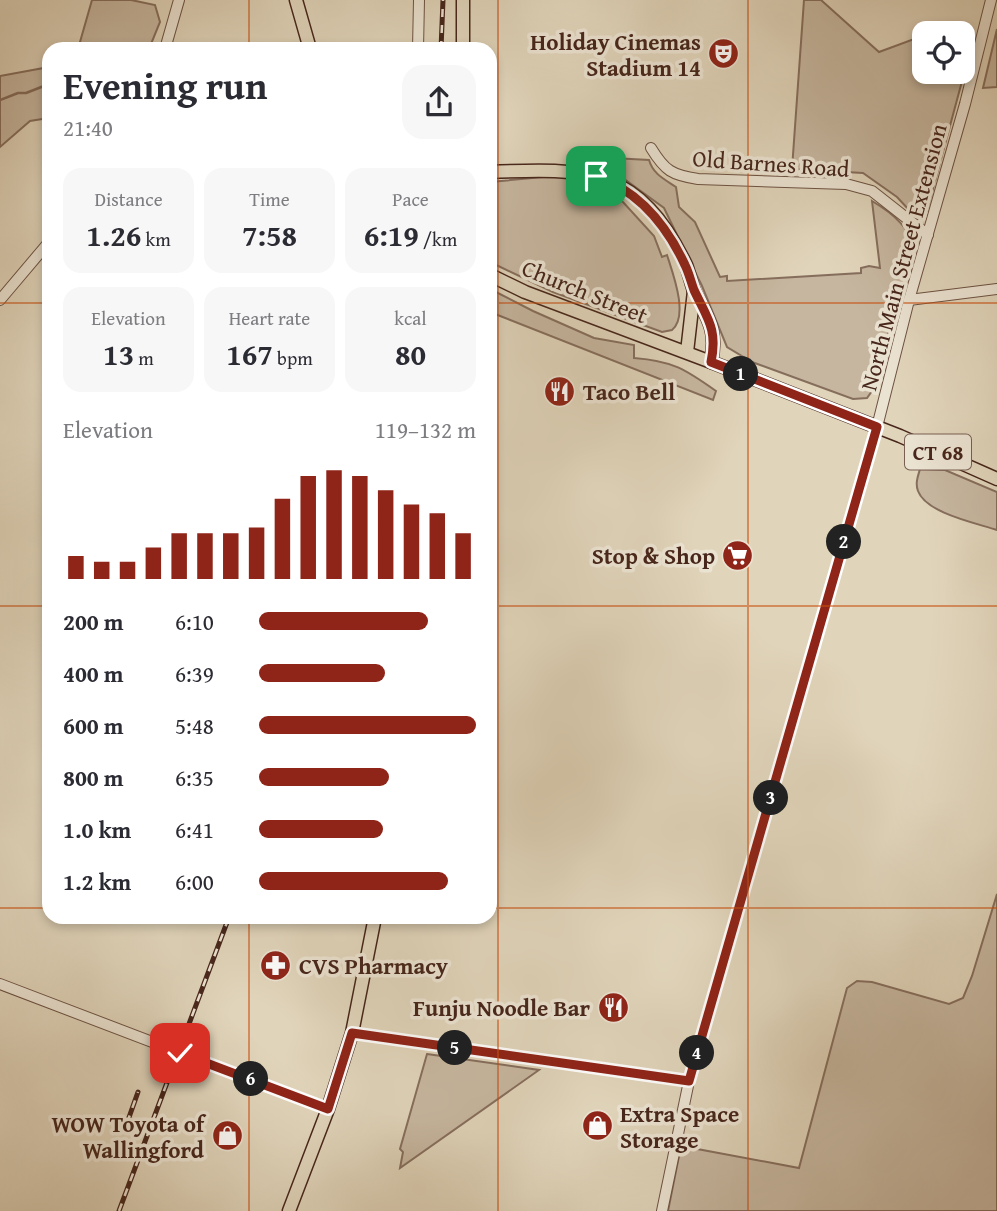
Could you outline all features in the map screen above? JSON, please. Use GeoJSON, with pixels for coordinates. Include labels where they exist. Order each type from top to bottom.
{"type":"FeatureCollection","features":[{"type":"Feature","properties":{"kind":"main road"},"geometry":{"type":"LineString","coordinates":[[296,0],[308,42]]}},
{"type":"Feature","properties":{"kind":"main road"},"geometry":{"type":"LineString","coordinates":[[463,0],[463,42]]}},
{"type":"Feature","properties":{"kind":"main road"},"geometry":{"type":"LineString","coordinates":[[497,172],[572,171],[596,176],[625,189],[648,209],[666,229],[687,267],[705,310],[713,330],[711,362]]}},
{"type":"Feature","properties":{"kind":"main road","name":"Church Street"},"geometry":{"type":"LineString","coordinates":[[497,278],[525,292],[687,352]]}},
{"type":"Feature","properties":{"kind":"main road"},"geometry":{"type":"LineString","coordinates":[[687,352],[695,291]]}},
{"type":"Feature","properties":{"kind":"main road","name":"CT 68"},"geometry":{"type":"LineString","coordinates":[[687,352],[877,427],[997,479]]}},
{"type":"Feature","properties":{"kind":"main road"},"geometry":{"type":"LineString","coordinates":[[289,1211],[328,1109],[352,1033],[374,924]]}},
{"type":"Feature","properties":{"kind":"street"},"geometry":{"type":"LineString","coordinates":[[168,42],[178,0]]}},
{"type":"Feature","properties":{"kind":"street"},"geometry":{"type":"LineString","coordinates":[[418,42],[419,0]]}},
{"type":"Feature","properties":{"kind":"street","name":"North Main Street Extension"},"geometry":{"type":"LineString","coordinates":[[662,1211],[689,1081],[877,427],[991,0]]}},
{"type":"Feature","properties":{"kind":"street","name":"Old Barnes Road"},"geometry":{"type":"LineString","coordinates":[[650,148],[668,171],[680,176],[698,179],[846,184],[872,191],[928,235]]}},
{"type":"Feature","properties":{"kind":"street"},"geometry":{"type":"LineString","coordinates":[[0,300],[42,250]]}},
{"type":"Feature","properties":{"kind":"street"},"geometry":{"type":"LineString","coordinates":[[909,300],[997,289]]}},
{"type":"Feature","properties":{"kind":"street"},"geometry":{"type":"LineString","coordinates":[[0,984],[328,1109]]}},
{"type":"Feature","properties":{"kind":"street"},"geometry":{"type":"LineString","coordinates":[[352,1033],[689,1081]]}},
{"type":"Feature","properties":{"kind":"shaded area"},"geometry":{"type":"Polygon","coordinates":[[[92,0],[131,0],[155,5],[160,22],[152,42],[80,42],[92,0]]]}},
{"type":"Feature","properties":{"kind":"shaded area"},"geometry":{"type":"Polygon","coordinates":[[[804,0],[821,0],[879,52],[912,40],[912,84],[961,84],[927,211],[910,211],[897,197],[863,173],[792,169],[804,0]]]}},
{"type":"Feature","properties":{"kind":"shaded area"},"geometry":{"type":"Polygon","coordinates":[[[997,29],[997,87],[983,88],[997,29]]]}},
{"type":"Feature","properties":{"kind":"shaded area"},"geometry":{"type":"Polygon","coordinates":[[[42,68],[42,119],[30,121],[0,147],[0,76],[42,68]]]}},
{"type":"Feature","properties":{"kind":"shaded area"},"geometry":{"type":"Polygon","coordinates":[[[594,157],[649,160],[656,173],[676,187],[679,207],[695,222],[720,277],[727,276],[727,281],[861,273],[861,268],[880,268],[872,201],[892,214],[908,232],[913,247],[872,391],[867,398],[853,399],[752,362],[727,347],[702,286],[664,208],[594,157]]]}},
{"type":"Feature","properties":{"kind":"shaded area"},"geometry":{"type":"Polygon","coordinates":[[[565,175],[568,179],[593,184],[623,202],[654,236],[662,257],[667,255],[678,294],[677,324],[672,330],[662,332],[553,292],[497,265],[497,181],[565,175]]]}},
{"type":"Feature","properties":{"kind":"shaded area"},"geometry":{"type":"Polygon","coordinates":[[[497,293],[594,338],[634,345],[634,358],[659,361],[687,372],[716,391],[713,400],[497,315],[497,293]]]}},
{"type":"Feature","properties":{"kind":"shaded area"},"geometry":{"type":"Polygon","coordinates":[[[920,469],[945,470],[997,492],[997,530],[941,511],[923,499],[917,482],[920,469]]]}},
{"type":"Feature","properties":{"kind":"shaded area"},"geometry":{"type":"Polygon","coordinates":[[[997,894],[997,1211],[668,1211],[681,1146],[799,1168],[847,988],[857,981],[872,982],[949,1004],[963,998],[997,894]]]}},
{"type":"Feature","properties":{"kind":"shaded area"},"geometry":{"type":"Polygon","coordinates":[[[427,1054],[539,1070],[400,1168],[403,1152],[400,1149],[427,1054]]]}},
{"type":"Feature","properties":{"kind":"waterway"},"geometry":{"type":"LineString","coordinates":[[0,100],[42,87]]}},
{"type":"Feature","properties":{"kind":"railway"},"geometry":{"type":"LineString","coordinates":[[441,42],[443,0]]}},
{"type":"Feature","properties":{"kind":"railway"},"geometry":{"type":"LineString","coordinates":[[119,1211],[226,924]]}},
{"type":"Feature","properties":{"kind":"railway"},"geometry":{"type":"LineString","coordinates":[[127,1123],[138,1092]]}},
{"type":"Feature","properties":{"kind":"place","name":"Holiday Cinemas Stadium 14"},"geometry":{"type":"Point","coordinates":[724,54]}},
{"type":"Feature","properties":{"kind":"place","name":"Taco Bell"},"geometry":{"type":"Point","coordinates":[560,391]}},
{"type":"Feature","properties":{"kind":"place","name":"Stop & Shop"},"geometry":{"type":"Point","coordinates":[738,555]}},
{"type":"Feature","properties":{"kind":"place","name":"CVS Pharmacy"},"geometry":{"type":"Point","coordinates":[276,965]}},
{"type":"Feature","properties":{"kind":"place","name":"Funju Noodle Bar"},"geometry":{"type":"Point","coordinates":[613,1007]}},
{"type":"Feature","properties":{"kind":"place","name":"Extra Space Storage"},"geometry":{"type":"Point","coordinates":[597,1126]}},
{"type":"Feature","properties":{"kind":"place","name":"WOW Toyota of Wallingford"},"geometry":{"type":"Point","coordinates":[227,1136]}},
{"type":"Feature","properties":{"kind":"route"},"geometry":{"type":"LineString","coordinates":[[180,1053],[328,1109],[352,1033],[689,1081],[877,427],[711,362],[714,347],[710,320],[695,291],[687,267],[666,229],[633,195],[596,176]]}}]}
